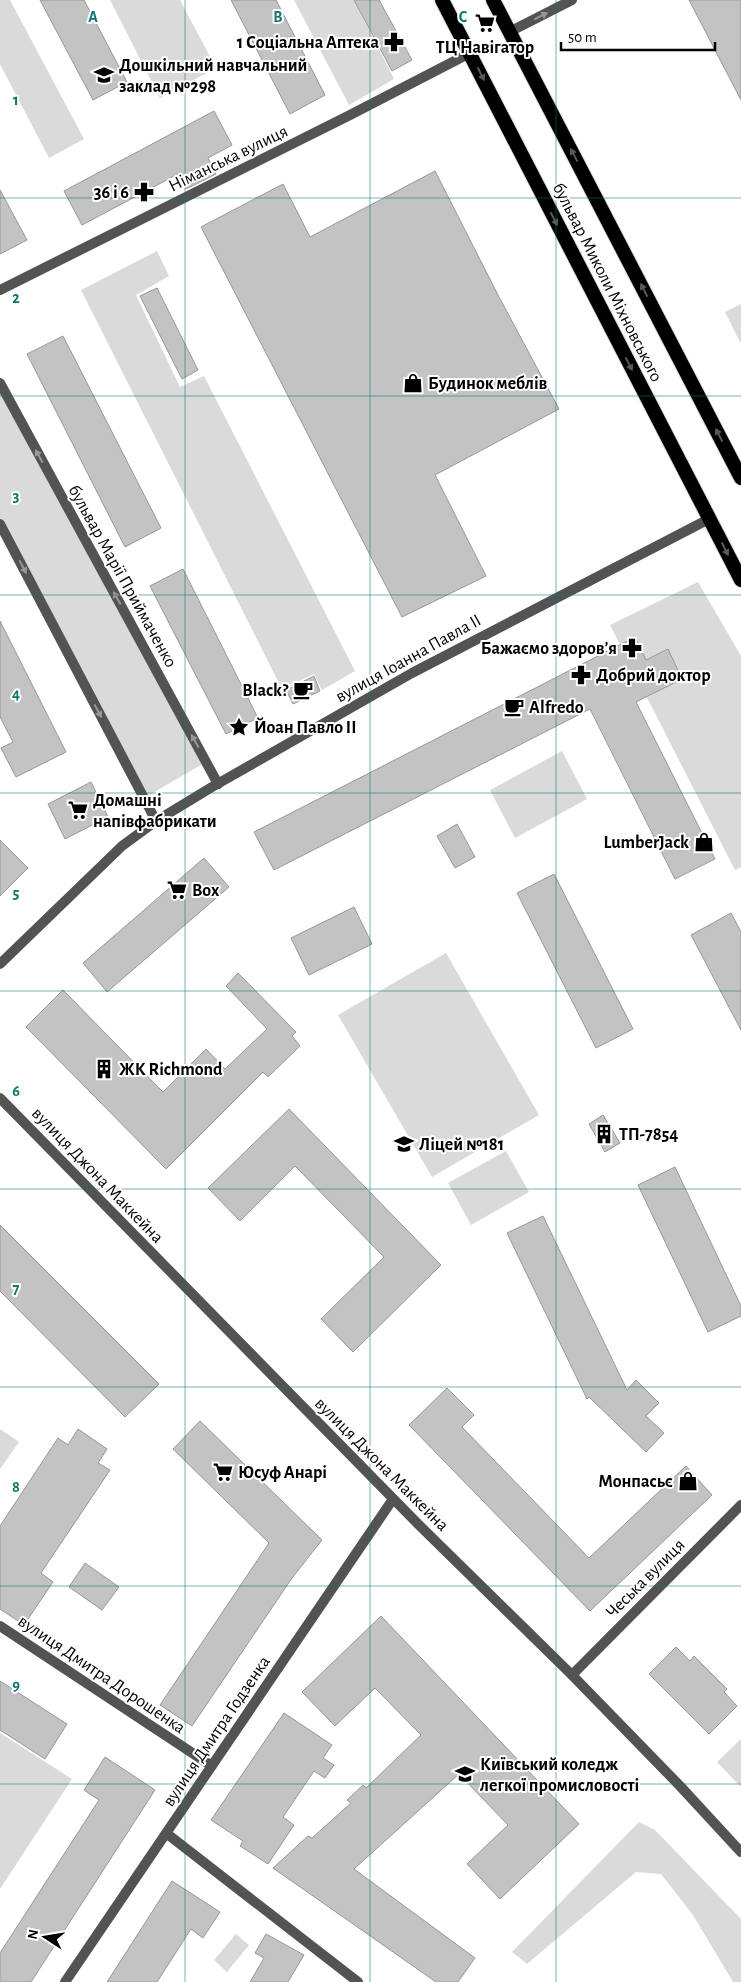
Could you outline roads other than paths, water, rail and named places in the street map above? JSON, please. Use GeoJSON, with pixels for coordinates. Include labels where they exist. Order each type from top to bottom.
{"type":"FeatureCollection","features":[{"type":"Feature","properties":{"kind":"highway","name":"бульвар Миколи Міхновського"},"geometry":{"type":"LineString","coordinates":[[442,0],[741,580]]}},
{"type":"Feature","properties":{"kind":"highway","name":"бульвар Миколи Міхновського"},"geometry":{"type":"LineString","coordinates":[[493,0],[741,478]]}},
{"type":"Feature","properties":{"kind":"street"},"geometry":{"type":"LineString","coordinates":[[509,32],[572,0]]}},
{"type":"Feature","properties":{"kind":"street","name":"Німанська вулиця"},"geometry":{"type":"LineString","coordinates":[[0,290],[350,116],[470,53]]}},
{"type":"Feature","properties":{"kind":"street","name":"бульвар Марії Приймаченко"},"geometry":{"type":"LineString","coordinates":[[0,384],[218,784]]}},
{"type":"Feature","properties":{"kind":"street","name":"вулиця Іоанна Павла II"},"geometry":{"type":"LineString","coordinates":[[0,964],[122,846],[156,821],[412,672],[709,519]]}},
{"type":"Feature","properties":{"kind":"street"},"geometry":{"type":"LineString","coordinates":[[0,524],[156,821]]}},
{"type":"Feature","properties":{"kind":"street","name":"вулиця Джона Маккейна"},"geometry":{"type":"LineString","coordinates":[[0,1098],[394,1499],[572,1675],[741,1852]]}},
{"type":"Feature","properties":{"kind":"street","name":"вулиця Дмитра Годзенка"},"geometry":{"type":"LineString","coordinates":[[65,1982],[394,1499]]}},
{"type":"Feature","properties":{"kind":"street","name":"Чеська вулиця"},"geometry":{"type":"LineString","coordinates":[[572,1675],[741,1505]]}},
{"type":"Feature","properties":{"kind":"street","name":"вулиця Дмитра Дорошенка"},"geometry":{"type":"LineString","coordinates":[[0,1626],[212,1766]]}},
{"type":"Feature","properties":{"kind":"street"},"geometry":{"type":"LineString","coordinates":[[166,1834],[358,1982]]}},
{"type":"Feature","properties":{"kind":"place","name":"ТЦ Навігатор"},"geometry":{"type":"Point","coordinates":[485,23]}},
{"type":"Feature","properties":{"kind":"place","name":"1 Соціальна Аптека"},"geometry":{"type":"Point","coordinates":[394,42]}},
{"type":"Feature","properties":{"kind":"place","name":"Дошкільний навчальний заклад №298"},"geometry":{"type":"Point","coordinates":[104,75]}},
{"type":"Feature","properties":{"kind":"place","name":"36 і 6"},"geometry":{"type":"Point","coordinates":[144,192]}},
{"type":"Feature","properties":{"kind":"place","name":"Будинок меблів"},"geometry":{"type":"Point","coordinates":[413,383]}},
{"type":"Feature","properties":{"kind":"place","name":"Бажаємо здоровʼя"},"geometry":{"type":"Point","coordinates":[632,648]}},
{"type":"Feature","properties":{"kind":"place","name":"Добрий доктор"},"geometry":{"type":"Point","coordinates":[581,675]}},
{"type":"Feature","properties":{"kind":"place","name":"Black?"},"geometry":{"type":"Point","coordinates":[303,690]}},
{"type":"Feature","properties":{"kind":"place","name":"Alfredo"},"geometry":{"type":"Point","coordinates":[514,707]}},
{"type":"Feature","properties":{"kind":"place","name":"Йоан Павло II"},"geometry":{"type":"Point","coordinates":[239,727]}},
{"type":"Feature","properties":{"kind":"place","name":"Домашні напівфабрикати"},"geometry":{"type":"Point","coordinates":[78,810]}},
{"type":"Feature","properties":{"kind":"place","name":"LumberJack"},"geometry":{"type":"Point","coordinates":[704,842]}},
{"type":"Feature","properties":{"kind":"place","name":"Box"},"geometry":{"type":"Point","coordinates":[177,890]}},
{"type":"Feature","properties":{"kind":"place","name":"ЖК Richmond"},"geometry":{"type":"Point","coordinates":[104,1069]}},
{"type":"Feature","properties":{"kind":"place","name":"ТП-7854"},"geometry":{"type":"Point","coordinates":[604,1134]}},
{"type":"Feature","properties":{"kind":"place","name":"Ліцей №181"},"geometry":{"type":"Point","coordinates":[404,1144]}},
{"type":"Feature","properties":{"kind":"place","name":"Юсуф Анарі"},"geometry":{"type":"Point","coordinates":[223,1472]}},
{"type":"Feature","properties":{"kind":"place","name":"Монпасьє"},"geometry":{"type":"Point","coordinates":[688,1481]}},
{"type":"Feature","properties":{"kind":"place","name":"Київський коледж легкої промисловості"},"geometry":{"type":"Point","coordinates":[465,1774]}}]}
